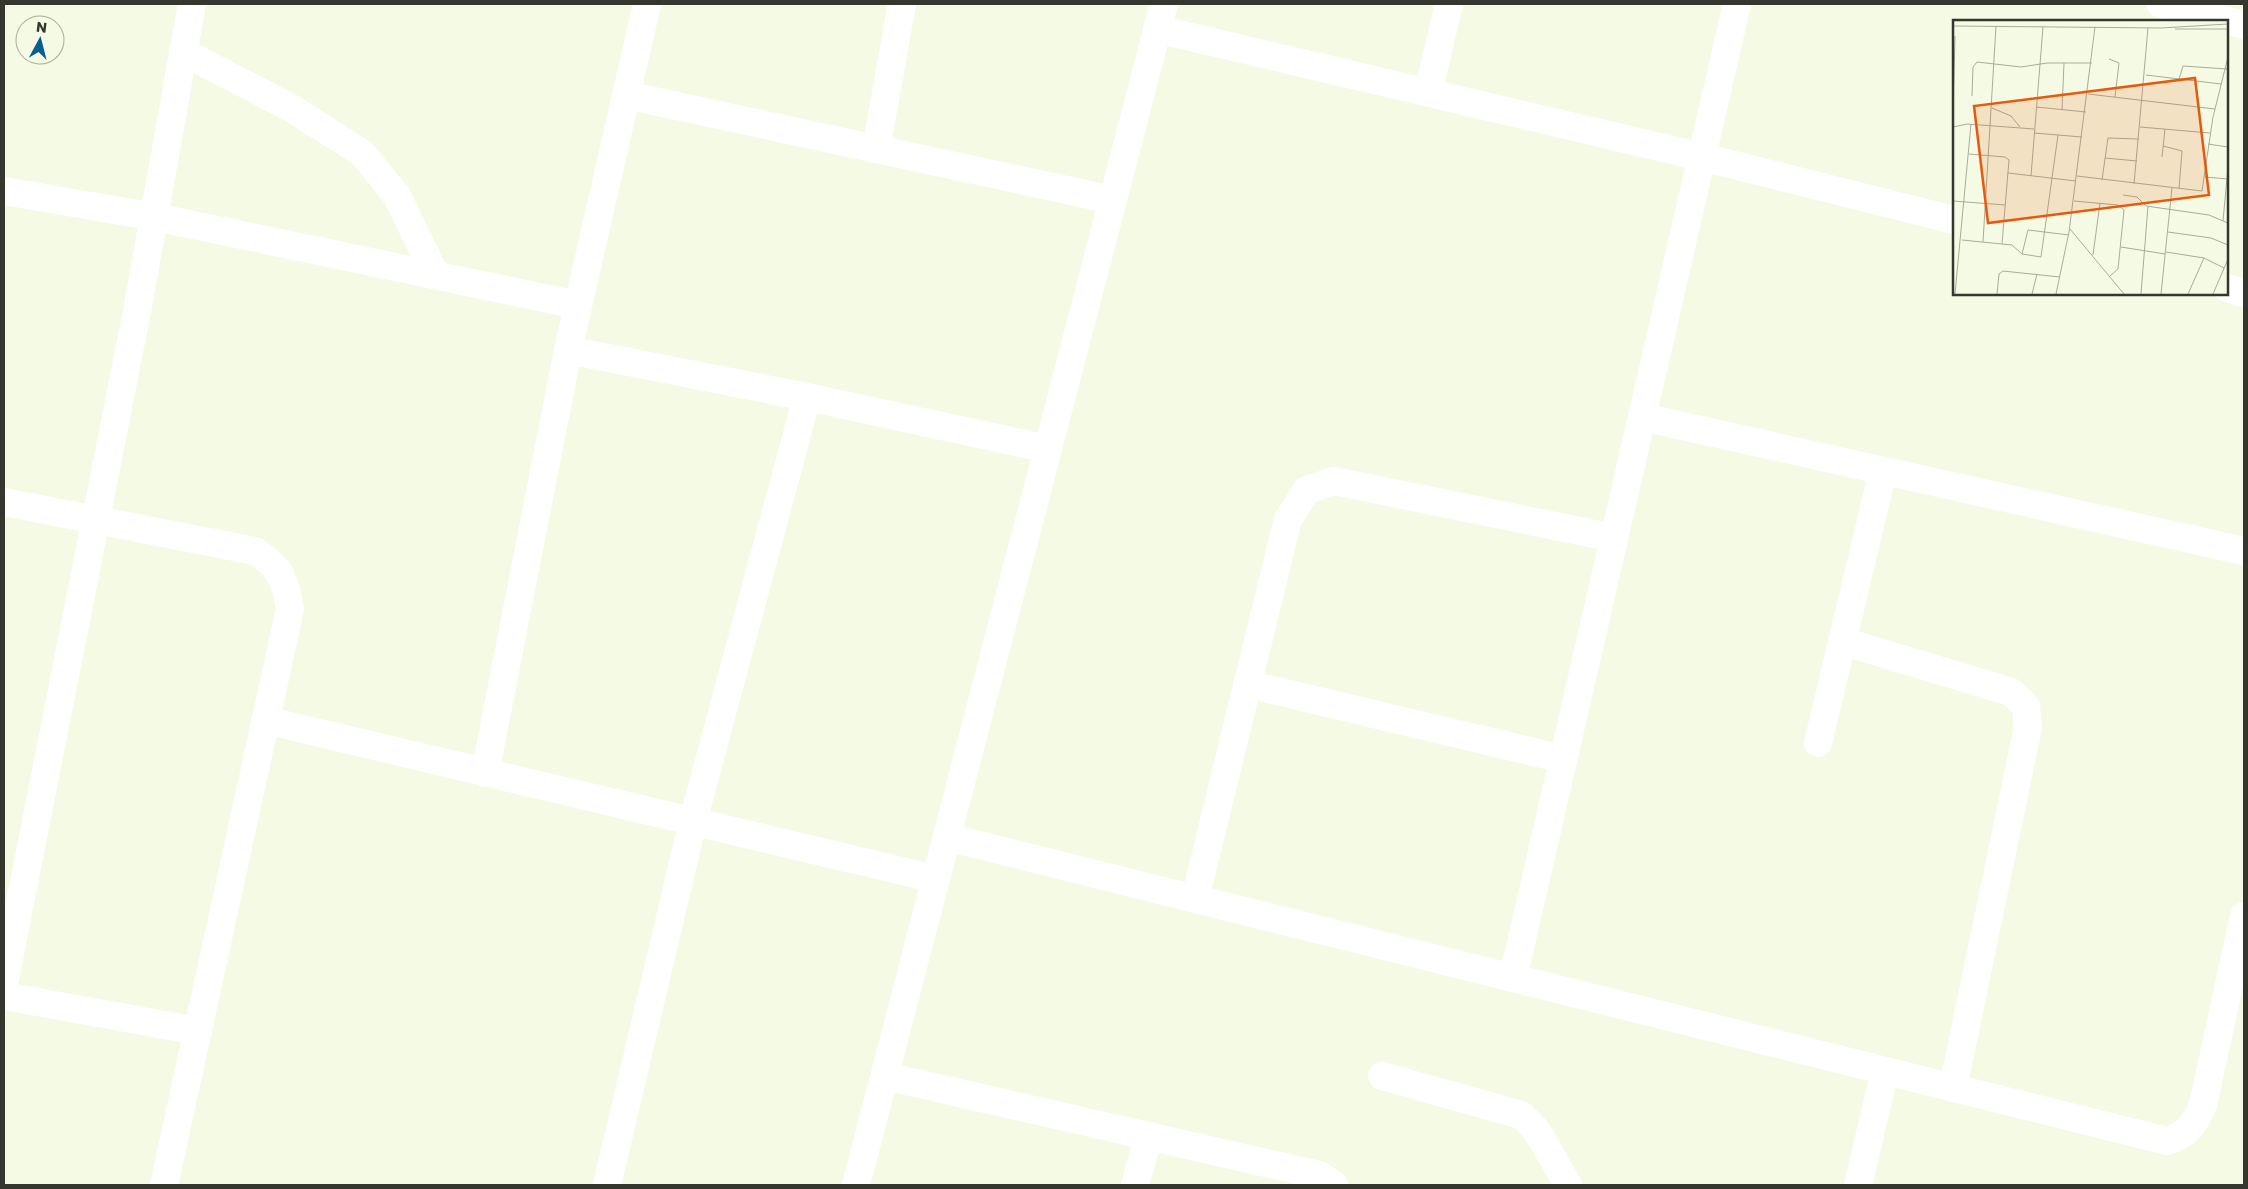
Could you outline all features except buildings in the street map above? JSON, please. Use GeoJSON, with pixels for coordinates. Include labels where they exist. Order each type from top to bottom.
{"type":"FeatureCollection","features":[{"type":"Feature","properties":{"kind":"street"},"geometry":{"type":"LineString","coordinates":[[4,984],[96,521],[154,217],[192,4]]}},
{"type":"Feature","properties":{"kind":"street"},"geometry":{"type":"LineString","coordinates":[[486,773],[568,350],[647,4]]}},
{"type":"Feature","properties":{"kind":"street"},"geometry":{"type":"LineString","coordinates":[[876,149],[902,4]]}},
{"type":"Feature","properties":{"kind":"street"},"geometry":{"type":"LineString","coordinates":[[1428,92],[1449,4]]}},
{"type":"Feature","properties":{"kind":"street"},"geometry":{"type":"LineString","coordinates":[[1513,978],[1737,4]]}},
{"type":"Feature","properties":{"kind":"street"},"geometry":{"type":"LineString","coordinates":[[2161,4],[2224,20]]}},
{"type":"Feature","properties":{"kind":"street"},"geometry":{"type":"LineString","coordinates":[[856,1185],[1160,16],[1428,92],[1702,157],[1953,220]]}},
{"type":"Feature","properties":{"kind":"street"},"geometry":{"type":"LineString","coordinates":[[2228,21],[2244,25]]}},
{"type":"Feature","properties":{"kind":"street"},"geometry":{"type":"LineString","coordinates":[[184,52],[290,108],[362,153],[397,196],[436,276]]}},
{"type":"Feature","properties":{"kind":"street"},"geometry":{"type":"LineString","coordinates":[[626,95],[1112,200]]}},
{"type":"Feature","properties":{"kind":"street"},"geometry":{"type":"LineString","coordinates":[[4,191],[154,217],[578,305]]}},
{"type":"Feature","properties":{"kind":"street"},"geometry":{"type":"LineString","coordinates":[[2228,288],[2244,293]]}},
{"type":"Feature","properties":{"kind":"street"},"geometry":{"type":"LineString","coordinates":[[568,350],[807,397],[1048,449]]}},
{"type":"Feature","properties":{"kind":"street"},"geometry":{"type":"LineString","coordinates":[[607,1185],[693,821],[807,397]]}},
{"type":"Feature","properties":{"kind":"street"},"geometry":{"type":"LineString","coordinates":[[1642,417],[2244,551]]}},
{"type":"Feature","properties":{"kind":"street"},"geometry":{"type":"LineString","coordinates":[[1818,743],[1883,470]]}},
{"type":"Feature","properties":{"kind":"street"},"geometry":{"type":"LineString","coordinates":[[1195,899],[1288,519],[1307,490],[1334,481],[1614,538]]}},
{"type":"Feature","properties":{"kind":"street"},"geometry":{"type":"LineString","coordinates":[[4,502],[255,551],[274,564],[286,587],[290,609],[164,1185]]}},
{"type":"Feature","properties":{"kind":"street"},"geometry":{"type":"LineString","coordinates":[[1842,640],[2012,692],[2026,706],[2028,727],[1953,1088]]}},
{"type":"Feature","properties":{"kind":"street"},"geometry":{"type":"LineString","coordinates":[[1247,684],[1563,759]]}},
{"type":"Feature","properties":{"kind":"street"},"geometry":{"type":"LineString","coordinates":[[265,720],[936,879]]}},
{"type":"Feature","properties":{"kind":"street"},"geometry":{"type":"LineString","coordinates":[[947,837],[2150,1138],[2167,1140],[2181,1137],[2195,1122],[2203,1105],[2235,1002],[2244,916]]}},
{"type":"Feature","properties":{"kind":"street"},"geometry":{"type":"LineString","coordinates":[[4,996],[198,1031]]}},
{"type":"Feature","properties":{"kind":"street"},"geometry":{"type":"LineString","coordinates":[[1858,1185],[1885,1071]]}},
{"type":"Feature","properties":{"kind":"street"},"geometry":{"type":"LineString","coordinates":[[885,1076],[1319,1175],[1334,1185]]}},
{"type":"Feature","properties":{"kind":"street"},"geometry":{"type":"LineString","coordinates":[[1382,1076],[1521,1115],[1537,1131],[1568,1185]]}},
{"type":"Feature","properties":{"kind":"street"},"geometry":{"type":"LineString","coordinates":[[1135,1185],[1149,1136]]}}]}
